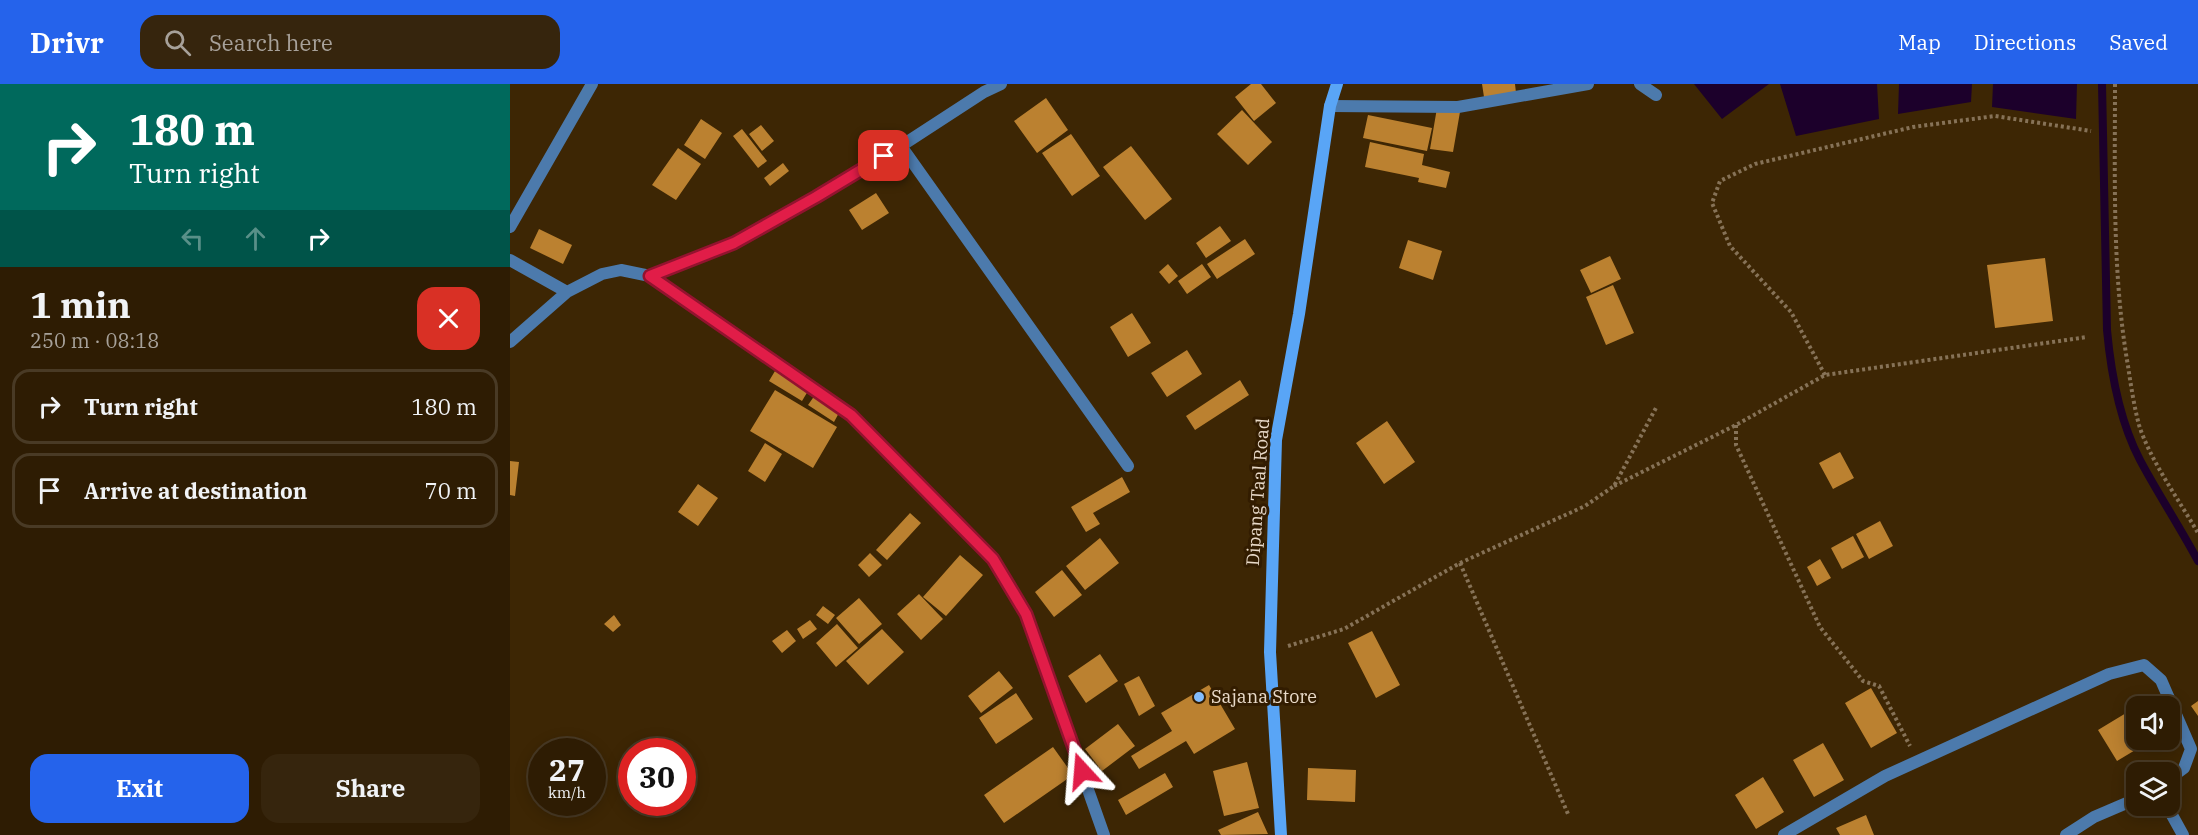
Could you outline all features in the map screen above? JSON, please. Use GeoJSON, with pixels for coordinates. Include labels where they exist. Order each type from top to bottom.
{"type":"FeatureCollection","features":[{"type":"Feature","properties":{"kind":"main road","name":"Dipang Taal Road"},"geometry":{"type":"LineString","coordinates":[[1281,835],[1270,652],[1276,440],[1299,314],[1330,106],[1337,84]]}},
{"type":"Feature","properties":{"kind":"street"},"geometry":{"type":"LineString","coordinates":[[510,227],[592,84]]}},
{"type":"Feature","properties":{"kind":"street"},"geometry":{"type":"LineString","coordinates":[[650,276],[734,243],[816,197],[901,146],[984,92],[1001,84]]}},
{"type":"Feature","properties":{"kind":"street"},"geometry":{"type":"LineString","coordinates":[[1330,106],[1458,107],[1588,84]]}},
{"type":"Feature","properties":{"kind":"street"},"geometry":{"type":"LineString","coordinates":[[1640,84],[1656,95]]}},
{"type":"Feature","properties":{"kind":"street"},"geometry":{"type":"LineString","coordinates":[[901,146],[1128,466]]}},
{"type":"Feature","properties":{"kind":"street"},"geometry":{"type":"LineString","coordinates":[[510,260],[567,292]]}},
{"type":"Feature","properties":{"kind":"street"},"geometry":{"type":"LineString","coordinates":[[510,342],[567,292],[602,274],[621,270],[650,276],[851,415],[993,559],[1026,614],[1104,835]]}},
{"type":"Feature","properties":{"kind":"street"},"geometry":{"type":"LineString","coordinates":[[1784,835],[1885,776],[2109,674],[2144,665],[2161,680],[2191,749],[2184,768],[2180,771]]}},
{"type":"Feature","properties":{"kind":"street"},"geometry":{"type":"LineString","coordinates":[[2066,835],[2094,817],[2126,803]]}},
{"type":"Feature","properties":{"kind":"street"},"geometry":{"type":"LineString","coordinates":[[2173,816],[2183,835]]}},
{"type":"Feature","properties":{"kind":"path"},"geometry":{"type":"LineString","coordinates":[[2115,84],[2117,275],[2123,338],[2134,401],[2140,425],[2150,449],[2198,533]]}},
{"type":"Feature","properties":{"kind":"path"},"geometry":{"type":"LineString","coordinates":[[1825,375],[1791,312],[1730,246],[1712,203],[1720,181],[1755,164],[1913,127],[1995,116],[2091,130]]}},
{"type":"Feature","properties":{"kind":"path"},"geometry":{"type":"LineString","coordinates":[[1270,652],[1344,628],[1460,563],[1585,506],[1614,486],[1736,425],[1825,375],[2087,337]]}},
{"type":"Feature","properties":{"kind":"path"},"geometry":{"type":"LineString","coordinates":[[1614,486],[1657,406]]}},
{"type":"Feature","properties":{"kind":"path"},"geometry":{"type":"LineString","coordinates":[[1736,425],[1736,445],[1820,627],[1863,681],[1879,686],[1918,761]]}},
{"type":"Feature","properties":{"kind":"path"},"geometry":{"type":"LineString","coordinates":[[1460,563],[1568,814]]}},
{"type":"Feature","properties":{"kind":"shaded area"},"geometry":{"type":"Polygon","coordinates":[[[1694,84],[1769,84],[1722,119],[1694,84]]]}},
{"type":"Feature","properties":{"kind":"shaded area"},"geometry":{"type":"Polygon","coordinates":[[[1780,84],[1877,84],[1879,119],[1796,136],[1780,84]]]}},
{"type":"Feature","properties":{"kind":"shaded area"},"geometry":{"type":"Polygon","coordinates":[[[1899,84],[1972,84],[1971,102],[1898,114],[1899,84]]]}},
{"type":"Feature","properties":{"kind":"shaded area"},"geometry":{"type":"Polygon","coordinates":[[[1993,84],[2077,84],[2076,119],[1992,107],[1993,84]]]}},
{"type":"Feature","properties":{"kind":"building"},"geometry":{"type":"Polygon","coordinates":[[[1251,84],[1261,84],[1276,103],[1254,121],[1235,97],[1251,84]]]}},
{"type":"Feature","properties":{"kind":"building"},"geometry":{"type":"Polygon","coordinates":[[[1482,84],[1515,84],[1516,93],[1484,97],[1482,84]]]}},
{"type":"Feature","properties":{"kind":"building"},"geometry":{"type":"Polygon","coordinates":[[[1046,98],[1068,130],[1037,153],[1014,121],[1046,98]]]}},
{"type":"Feature","properties":{"kind":"building"},"geometry":{"type":"Polygon","coordinates":[[[1437,108],[1460,112],[1453,152],[1430,149],[1437,108]]]}},
{"type":"Feature","properties":{"kind":"building"},"geometry":{"type":"Polygon","coordinates":[[[1242,110],[1272,142],[1248,165],[1217,134],[1242,110]]]}},
{"type":"Feature","properties":{"kind":"building"},"geometry":{"type":"Polygon","coordinates":[[[1368,115],[1432,128],[1427,151],[1363,138],[1368,115]]]}},
{"type":"Feature","properties":{"kind":"building"},"geometry":{"type":"Polygon","coordinates":[[[701,119],[722,133],[705,159],[684,145],[701,119]]]}},
{"type":"Feature","properties":{"kind":"building"},"geometry":{"type":"Polygon","coordinates":[[[761,125],[774,141],[762,151],[749,134],[761,125]]]}},
{"type":"Feature","properties":{"kind":"building"},"geometry":{"type":"Polygon","coordinates":[[[742,129],[767,161],[758,168],[733,136],[742,129]]]}},
{"type":"Feature","properties":{"kind":"building"},"geometry":{"type":"Polygon","coordinates":[[[1071,134],[1100,176],[1072,196],[1042,153],[1071,134]]]}},
{"type":"Feature","properties":{"kind":"building"},"geometry":{"type":"Polygon","coordinates":[[[1370,142],[1424,154],[1422,165],[1450,172],[1446,188],[1418,182],[1419,178],[1365,167],[1370,142]]]}},
{"type":"Feature","properties":{"kind":"building"},"geometry":{"type":"Polygon","coordinates":[[[1131,146],[1172,199],[1145,220],[1103,167],[1131,146]]]}},
{"type":"Feature","properties":{"kind":"building"},"geometry":{"type":"Polygon","coordinates":[[[678,148],[701,164],[676,200],[652,185],[678,148]]]}},
{"type":"Feature","properties":{"kind":"building"},"geometry":{"type":"Polygon","coordinates":[[[783,163],[789,171],[770,186],[764,178],[783,163]]]}},
{"type":"Feature","properties":{"kind":"building"},"geometry":{"type":"Polygon","coordinates":[[[876,193],[889,213],[862,230],[849,210],[876,193]]]}},
{"type":"Feature","properties":{"kind":"building"},"geometry":{"type":"Polygon","coordinates":[[[1220,226],[1231,241],[1206,258],[1196,243],[1220,226]]]}},
{"type":"Feature","properties":{"kind":"building"},"geometry":{"type":"Polygon","coordinates":[[[539,229],[572,245],[563,264],[530,248],[539,229]]]}},
{"type":"Feature","properties":{"kind":"building"},"geometry":{"type":"Polygon","coordinates":[[[1245,239],[1255,254],[1217,279],[1207,264],[1245,239]]]}},
{"type":"Feature","properties":{"kind":"building"},"geometry":{"type":"Polygon","coordinates":[[[1408,240],[1442,251],[1433,280],[1399,268],[1408,240]]]}},
{"type":"Feature","properties":{"kind":"building"},"geometry":{"type":"Polygon","coordinates":[[[1610,256],[1621,279],[1591,293],[1580,270],[1610,256]]]}},
{"type":"Feature","properties":{"kind":"building"},"geometry":{"type":"Polygon","coordinates":[[[2045,258],[2053,321],[1995,328],[1987,265],[2045,258]]]}},
{"type":"Feature","properties":{"kind":"building"},"geometry":{"type":"Polygon","coordinates":[[[1168,264],[1178,276],[1169,284],[1159,272],[1168,264]]]}},
{"type":"Feature","properties":{"kind":"building"},"geometry":{"type":"Polygon","coordinates":[[[1202,264],[1211,277],[1187,294],[1178,281],[1202,264]]]}},
{"type":"Feature","properties":{"kind":"building"},"geometry":{"type":"Polygon","coordinates":[[[1613,285],[1634,333],[1606,345],[1586,297],[1613,285]]]}},
{"type":"Feature","properties":{"kind":"building"},"geometry":{"type":"Polygon","coordinates":[[[1132,313],[1151,343],[1128,357],[1110,327],[1132,313]]]}},
{"type":"Feature","properties":{"kind":"building"},"geometry":{"type":"Polygon","coordinates":[[[1187,350],[1202,374],[1167,397],[1151,373],[1187,350]]]}},
{"type":"Feature","properties":{"kind":"building"},"geometry":{"type":"Polygon","coordinates":[[[775,371],[808,391],[802,401],[769,381],[775,371]]]}},
{"type":"Feature","properties":{"kind":"building"},"geometry":{"type":"Polygon","coordinates":[[[1240,380],[1249,395],[1195,430],[1186,416],[1240,380]]]}},
{"type":"Feature","properties":{"kind":"building"},"geometry":{"type":"Polygon","coordinates":[[[775,390],[837,427],[813,468],[750,431],[775,390]]]}},
{"type":"Feature","properties":{"kind":"building"},"geometry":{"type":"Polygon","coordinates":[[[815,395],[840,411],[834,422],[808,405],[815,395]]]}},
{"type":"Feature","properties":{"kind":"building"},"geometry":{"type":"Polygon","coordinates":[[[1387,421],[1415,462],[1384,484],[1356,443],[1387,421]]]}},
{"type":"Feature","properties":{"kind":"building"},"geometry":{"type":"Polygon","coordinates":[[[765,443],[782,454],[765,482],[748,471],[765,443]]]}},
{"type":"Feature","properties":{"kind":"building"},"geometry":{"type":"Polygon","coordinates":[[[1840,452],[1854,478],[1833,489],[1819,463],[1840,452]]]}},
{"type":"Feature","properties":{"kind":"building"},"geometry":{"type":"Polygon","coordinates":[[[510,461],[519,462],[515,496],[510,495],[510,461]]]}},
{"type":"Feature","properties":{"kind":"building"},"geometry":{"type":"Polygon","coordinates":[[[1122,477],[1130,492],[1093,513],[1100,524],[1086,532],[1071,507],[1122,477]]]}},
{"type":"Feature","properties":{"kind":"building"},"geometry":{"type":"Polygon","coordinates":[[[698,484],[718,498],[698,526],[678,512],[698,484]]]}},
{"type":"Feature","properties":{"kind":"building"},"geometry":{"type":"Polygon","coordinates":[[[910,513],[921,523],[887,560],[876,550],[910,513]]]}},
{"type":"Feature","properties":{"kind":"building"},"geometry":{"type":"Polygon","coordinates":[[[1880,521],[1893,546],[1869,559],[1856,534],[1880,521]]]}},
{"type":"Feature","properties":{"kind":"building"},"geometry":{"type":"Polygon","coordinates":[[[1853,536],[1864,557],[1842,569],[1831,548],[1853,536]]]}},
{"type":"Feature","properties":{"kind":"building"},"geometry":{"type":"Polygon","coordinates":[[[1100,538],[1119,563],[1085,590],[1066,566],[1100,538]]]}},
{"type":"Feature","properties":{"kind":"building"},"geometry":{"type":"Polygon","coordinates":[[[870,553],[882,565],[869,577],[858,565],[870,553]]]}},
{"type":"Feature","properties":{"kind":"building"},"geometry":{"type":"Polygon","coordinates":[[[960,555],[983,575],[946,616],[923,597],[960,555]]]}},
{"type":"Feature","properties":{"kind":"building"},"geometry":{"type":"Polygon","coordinates":[[[1820,559],[1831,578],[1817,586],[1807,567],[1820,559]]]}},
{"type":"Feature","properties":{"kind":"building"},"geometry":{"type":"Polygon","coordinates":[[[1062,570],[1082,595],[1054,617],[1035,592],[1062,570]]]}},
{"type":"Feature","properties":{"kind":"building"},"geometry":{"type":"Polygon","coordinates":[[[919,594],[943,619],[921,640],[897,614],[919,594]]]}},
{"type":"Feature","properties":{"kind":"building"},"geometry":{"type":"Polygon","coordinates":[[[859,598],[882,624],[859,644],[836,618],[859,598]]]}},
{"type":"Feature","properties":{"kind":"building"},"geometry":{"type":"Polygon","coordinates":[[[823,606],[835,615],[828,624],[816,615],[823,606]]]}},
{"type":"Feature","properties":{"kind":"building"},"geometry":{"type":"Polygon","coordinates":[[[614,615],[621,625],[613,632],[604,624],[614,615]]]}},
{"type":"Feature","properties":{"kind":"building"},"geometry":{"type":"Polygon","coordinates":[[[810,620],[817,629],[803,639],[797,629],[810,620]]]}},
{"type":"Feature","properties":{"kind":"building"},"geometry":{"type":"Polygon","coordinates":[[[837,624],[858,648],[836,667],[816,643],[837,624]]]}},
{"type":"Feature","properties":{"kind":"building"},"geometry":{"type":"Polygon","coordinates":[[[882,629],[904,652],[868,685],[846,661],[882,629]]]}},
{"type":"Feature","properties":{"kind":"building"},"geometry":{"type":"Polygon","coordinates":[[[787,630],[796,641],[782,653],[772,641],[787,630]]]}},
{"type":"Feature","properties":{"kind":"building"},"geometry":{"type":"Polygon","coordinates":[[[1372,631],[1400,685],[1376,698],[1348,643],[1372,631]]]}},
{"type":"Feature","properties":{"kind":"building"},"geometry":{"type":"Polygon","coordinates":[[[1100,654],[1118,681],[1086,703],[1068,676],[1100,654]]]}},
{"type":"Feature","properties":{"kind":"building"},"geometry":{"type":"Polygon","coordinates":[[[999,671],[1013,688],[981,713],[968,696],[999,671]]]}},
{"type":"Feature","properties":{"kind":"building"},"geometry":{"type":"Polygon","coordinates":[[[1139,676],[1155,706],[1139,716],[1124,684],[1139,676]]]}},
{"type":"Feature","properties":{"kind":"building"},"geometry":{"type":"Polygon","coordinates":[[[1209,685],[1235,729],[1194,754],[1186,741],[1139,769],[1131,756],[1172,731],[1161,713],[1209,685]]]}},
{"type":"Feature","properties":{"kind":"building"},"geometry":{"type":"Polygon","coordinates":[[[1871,688],[1897,733],[1871,748],[1845,703],[1871,688]]]}},
{"type":"Feature","properties":{"kind":"building"},"geometry":{"type":"Polygon","coordinates":[[[1016,693],[1033,719],[996,744],[979,718],[1016,693]]]}},
{"type":"Feature","properties":{"kind":"building"},"geometry":{"type":"Polygon","coordinates":[[[2198,701],[2198,716],[2191,706],[2198,701]]]}},
{"type":"Feature","properties":{"kind":"building"},"geometry":{"type":"Polygon","coordinates":[[[2126,713],[2126,750],[2135,750],[2117,761],[2098,730],[2126,713]]]}},
{"type":"Feature","properties":{"kind":"building"},"geometry":{"type":"Polygon","coordinates":[[[1118,724],[1135,746],[1102,771],[1085,749],[1118,724]]]}},
{"type":"Feature","properties":{"kind":"building"},"geometry":{"type":"Polygon","coordinates":[[[1823,743],[1844,780],[1814,797],[1793,760],[1823,743]]]}},
{"type":"Feature","properties":{"kind":"building"},"geometry":{"type":"Polygon","coordinates":[[[1053,747],[1073,775],[1004,823],[984,795],[1053,747]]]}},
{"type":"Feature","properties":{"kind":"building"},"geometry":{"type":"Polygon","coordinates":[[[1247,762],[1259,808],[1224,816],[1213,771],[1247,762]]]}},
{"type":"Feature","properties":{"kind":"building"},"geometry":{"type":"Polygon","coordinates":[[[1308,768],[1356,770],[1355,802],[1307,800],[1308,768]]]}},
{"type":"Feature","properties":{"kind":"building"},"geometry":{"type":"Polygon","coordinates":[[[1165,773],[1173,787],[1126,815],[1118,800],[1165,773]]]}},
{"type":"Feature","properties":{"kind":"building"},"geometry":{"type":"Polygon","coordinates":[[[1763,777],[1784,812],[1756,829],[1735,795],[1763,777]]]}},
{"type":"Feature","properties":{"kind":"building"},"geometry":{"type":"Polygon","coordinates":[[[1258,812],[1268,834],[1221,835],[1218,830],[1258,812]]]}},
{"type":"Feature","properties":{"kind":"building"},"geometry":{"type":"Polygon","coordinates":[[[1866,815],[1874,835],[1840,835],[1836,828],[1866,815]]]}},
{"type":"Feature","properties":{"kind":"waterway"},"geometry":{"type":"LineString","coordinates":[[2102,84],[2107,330],[2114,380],[2121,413],[2133,445],[2198,561]]}},
{"type":"Feature","properties":{"kind":"place","name":"Sajana Store"},"geometry":{"type":"Point","coordinates":[1199,697]}},
{"type":"Feature","properties":{"kind":"route"},"geometry":{"type":"LineString","coordinates":[[884,156],[734,243],[650,276],[851,415],[993,559],[1026,614],[1082,771]]}}]}
